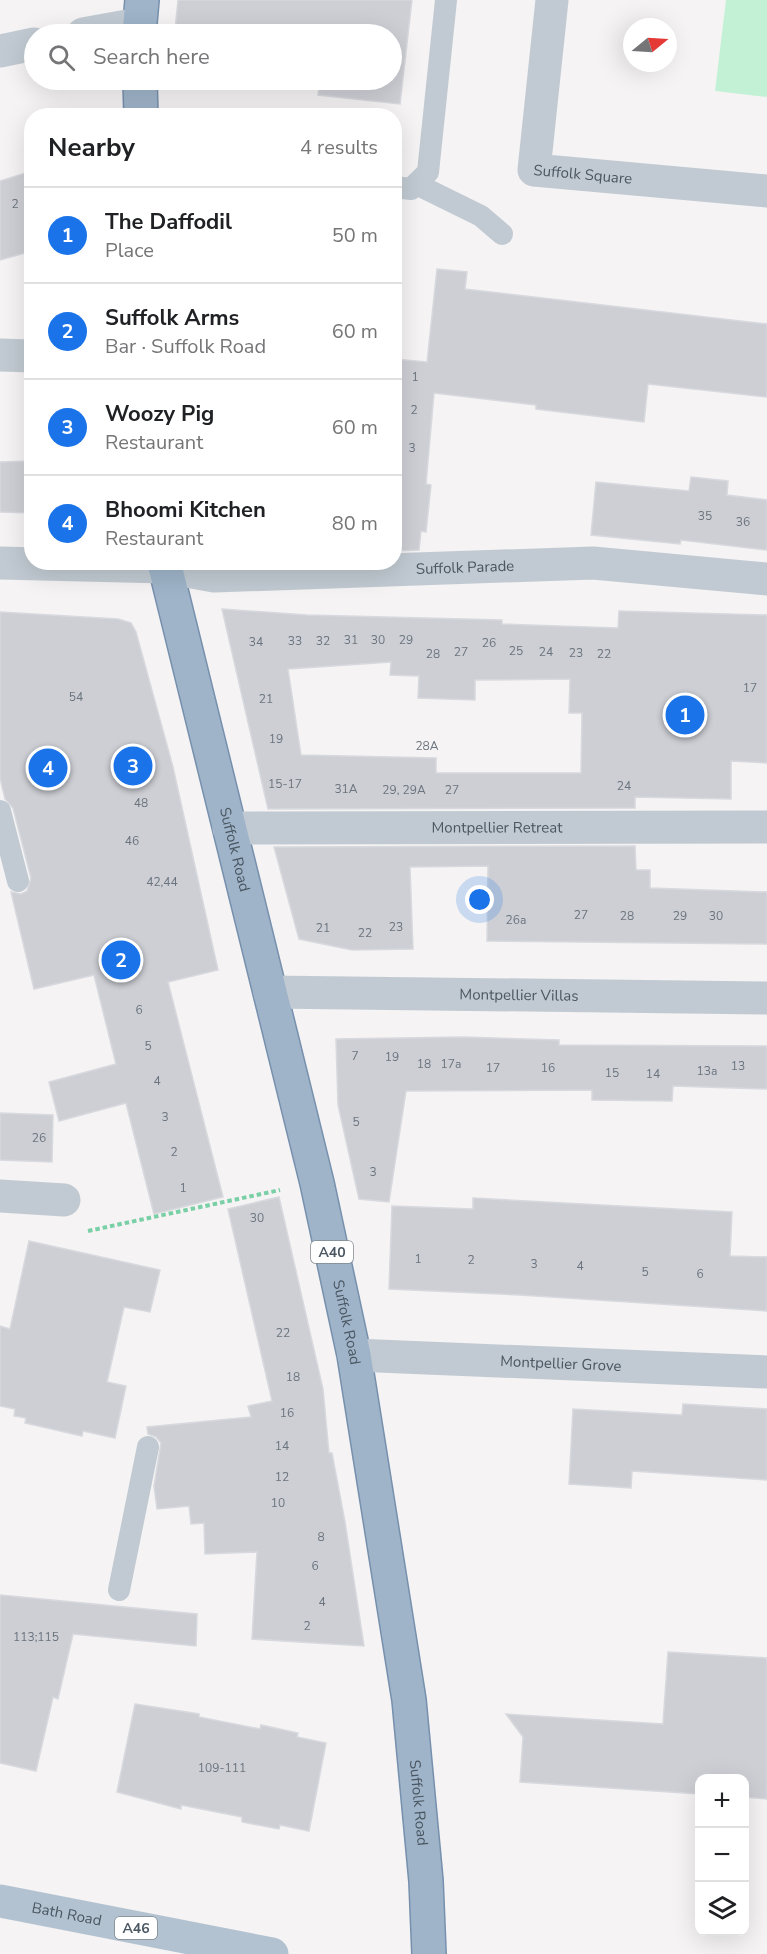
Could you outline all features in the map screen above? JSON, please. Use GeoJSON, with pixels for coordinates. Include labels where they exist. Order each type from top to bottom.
{"type":"FeatureCollection","features":[{"type":"Feature","properties":{"kind":"highway"},"geometry":{"type":"LineString","coordinates":[[140,90],[141,108]]}},
{"type":"Feature","properties":{"kind":"highway","name":"Suffolk Road"},"geometry":{"type":"LineString","coordinates":[[166,570],[317,1183],[354,1355],[409,1700],[426,1881],[429,1954]]}},
{"type":"Feature","properties":{"kind":"main road","name":"Bath Road"},"geometry":{"type":"LineString","coordinates":[[0,1901],[272,1954]]}},
{"type":"Feature","properties":{"kind":"street","name":"Suffolk Square"},"geometry":{"type":"LineString","coordinates":[[552,0],[534,170],[767,191]]}},
{"type":"Feature","properties":{"kind":"street"},"geometry":{"type":"LineString","coordinates":[[120,24],[139,19]]}},
{"type":"Feature","properties":{"kind":"street"},"geometry":{"type":"LineString","coordinates":[[0,51],[24,46]]}},
{"type":"Feature","properties":{"kind":"street"},"geometry":{"type":"LineString","coordinates":[[0,355],[24,356]]}},
{"type":"Feature","properties":{"kind":"street","name":"Suffolk Parade"},"geometry":{"type":"LineString","coordinates":[[0,562],[24,562]]}},
{"type":"Feature","properties":{"kind":"street","name":"Suffolk Parade"},"geometry":{"type":"LineString","coordinates":[[402,570],[593,563],[767,579]]}},
{"type":"Feature","properties":{"kind":"street","name":"Suffolk Parade"},"geometry":{"type":"LineString","coordinates":[[187,570],[214,576],[389,570]]}},
{"type":"Feature","properties":{"kind":"street","name":"Montpellier Retreat"},"geometry":{"type":"LineString","coordinates":[[229,828],[767,827]]}},
{"type":"Feature","properties":{"kind":"street","name":"Montpellier Villas"},"geometry":{"type":"LineString","coordinates":[[270,992],[767,998]]}},
{"type":"Feature","properties":{"kind":"street"},"geometry":{"type":"LineString","coordinates":[[0,1196],[64,1200]]}},
{"type":"Feature","properties":{"kind":"street","name":"Montpellier Grove"},"geometry":{"type":"LineString","coordinates":[[354,1355],[767,1372]]}},
{"type":"Feature","properties":{"kind":"lane"},"geometry":{"type":"LineString","coordinates":[[405,185],[428,172],[446,0]]}},
{"type":"Feature","properties":{"kind":"lane"},"geometry":{"type":"LineString","coordinates":[[405,185],[482,216],[502,234]]}},
{"type":"Feature","properties":{"kind":"lane"},"geometry":{"type":"LineString","coordinates":[[0,811],[18,881]]}},
{"type":"Feature","properties":{"kind":"lane"},"geometry":{"type":"LineString","coordinates":[[119,1590],[148,1447]]}},
{"type":"Feature","properties":{"kind":"path"},"geometry":{"type":"LineString","coordinates":[[64,1200],[64,1218],[83,1232],[317,1183]]}},
{"type":"Feature","properties":{"kind":"green space"},"geometry":{"type":"Polygon","coordinates":[[[726,0],[767,0],[767,97],[715,91],[726,0]]]}},
{"type":"Feature","properties":{"kind":"building"},"geometry":{"type":"Polygon","coordinates":[[[178,0],[412,0],[402,87],[402,24],[176,24],[178,0]]]}},
{"type":"Feature","properties":{"kind":"building"},"geometry":{"type":"Polygon","coordinates":[[[319,90],[402,90],[400,104],[318,95],[319,90]]]}},
{"type":"Feature","properties":{"kind":"building"},"geometry":{"type":"Polygon","coordinates":[[[24,174],[24,253],[0,260],[0,181],[24,174]]]}},
{"type":"Feature","properties":{"kind":"building"},"geometry":{"type":"Polygon","coordinates":[[[437,269],[467,272],[465,289],[767,324],[767,397],[648,384],[644,422],[536,409],[536,405],[434,393],[426,484],[431,485],[426,532],[421,531],[419,550],[402,551],[402,360],[427,362],[437,269]]]}},
{"type":"Feature","properties":{"kind":"building"},"geometry":{"type":"Polygon","coordinates":[[[24,461],[24,513],[0,512],[0,462],[24,461]]]}},
{"type":"Feature","properties":{"kind":"building"},"geometry":{"type":"Polygon","coordinates":[[[691,477],[728,481],[727,495],[767,500],[767,550],[681,540],[680,544],[591,535],[596,482],[689,491],[691,477]]]}},
{"type":"Feature","properties":{"kind":"building"},"geometry":{"type":"Polygon","coordinates":[[[222,609],[307,615],[502,620],[502,624],[618,628],[619,611],[767,615],[767,763],[731,761],[731,799],[635,797],[635,808],[268,809],[222,609]],[[391,662],[288,669],[301,755],[436,758],[436,773],[581,773],[582,713],[569,713],[570,679],[475,680],[475,700],[418,698],[419,676],[390,675],[391,662]]]}},
{"type":"Feature","properties":{"kind":"building"},"geometry":{"type":"Polygon","coordinates":[[[0,612],[118,619],[131,623],[136,632],[173,767],[218,970],[168,982],[223,1197],[154,1214],[126,1103],[59,1121],[49,1082],[116,1064],[94,975],[34,989],[11,892],[21,894],[27,891],[31,878],[13,808],[5,799],[0,778],[0,612]]]}},
{"type":"Feature","properties":{"kind":"building"},"geometry":{"type":"Polygon","coordinates":[[[635,846],[636,870],[650,870],[650,888],[767,892],[767,944],[487,941],[488,866],[410,867],[413,949],[352,950],[299,939],[274,847],[635,846]]]}},
{"type":"Feature","properties":{"kind":"building"},"geometry":{"type":"Polygon","coordinates":[[[463,1037],[559,1040],[559,1045],[767,1046],[767,1089],[673,1086],[672,1101],[592,1100],[592,1090],[406,1091],[389,1202],[359,1199],[338,1105],[336,1039],[463,1037]]]}},
{"type":"Feature","properties":{"kind":"building"},"geometry":{"type":"Polygon","coordinates":[[[0,1113],[53,1115],[52,1162],[0,1160],[0,1113]]]}},
{"type":"Feature","properties":{"kind":"building"},"geometry":{"type":"Polygon","coordinates":[[[279,1197],[323,1389],[329,1453],[332,1453],[345,1522],[364,1646],[252,1639],[257,1552],[205,1554],[204,1523],[191,1524],[189,1506],[157,1509],[154,1486],[161,1443],[156,1437],[148,1434],[147,1427],[251,1417],[248,1406],[272,1401],[228,1209],[279,1197]]]}},
{"type":"Feature","properties":{"kind":"building"},"geometry":{"type":"Polygon","coordinates":[[[473,1198],[732,1212],[730,1256],[767,1257],[767,1311],[389,1289],[392,1206],[473,1209],[473,1198]]]}},
{"type":"Feature","properties":{"kind":"building"},"geometry":{"type":"Polygon","coordinates":[[[29,1241],[160,1270],[150,1312],[124,1307],[107,1382],[126,1386],[115,1438],[83,1431],[82,1436],[25,1423],[26,1418],[14,1416],[15,1409],[0,1406],[0,1326],[10,1329],[29,1241]]]}},
{"type":"Feature","properties":{"kind":"building"},"geometry":{"type":"Polygon","coordinates":[[[683,1404],[767,1409],[767,1480],[632,1471],[631,1488],[569,1484],[573,1409],[682,1415],[683,1404]]]}},
{"type":"Feature","properties":{"kind":"building"},"geometry":{"type":"Polygon","coordinates":[[[0,1595],[197,1614],[196,1646],[73,1634],[58,1699],[53,1697],[36,1771],[0,1763],[0,1595]]]}},
{"type":"Feature","properties":{"kind":"building"},"geometry":{"type":"Polygon","coordinates":[[[668,1652],[767,1658],[767,1799],[749,1797],[749,1774],[695,1774],[695,1794],[520,1782],[523,1737],[506,1714],[663,1724],[668,1652]]]}},
{"type":"Feature","properties":{"kind":"building"},"geometry":{"type":"Polygon","coordinates":[[[135,1704],[199,1714],[199,1717],[260,1729],[261,1725],[298,1733],[297,1737],[326,1743],[309,1831],[280,1825],[279,1829],[242,1822],[242,1817],[181,1805],[181,1809],[117,1792],[135,1704]]]}},
{"type":"Feature","properties":{"kind":"place","name":"The Daffodil"},"geometry":{"type":"Point","coordinates":[685,715]}},
{"type":"Feature","properties":{"kind":"place","name":"Woozy Pig"},"geometry":{"type":"Point","coordinates":[133,766]}},
{"type":"Feature","properties":{"kind":"place","name":"Bhoomi Kitchen"},"geometry":{"type":"Point","coordinates":[48,768]}},
{"type":"Feature","properties":{"kind":"place","name":"Suffolk Arms"},"geometry":{"type":"Point","coordinates":[121,960]}}]}
